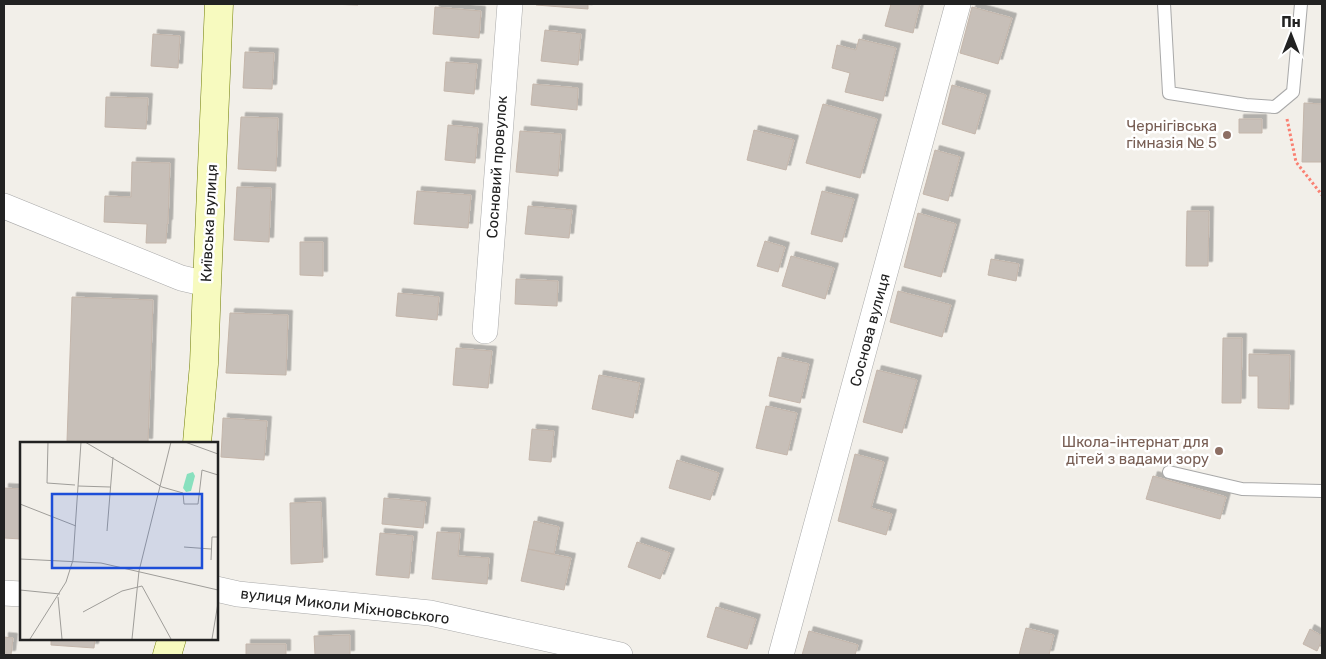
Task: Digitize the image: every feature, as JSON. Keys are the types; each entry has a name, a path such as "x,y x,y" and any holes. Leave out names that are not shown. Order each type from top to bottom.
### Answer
{"main road":[{"name":"Київська вулиця","path":"198,442 204,364 220,4"},
{"path":"167,655 172,639"}],"street":[{"name":"Сосновий провулок","path":"485,330 510,4"},
{"name":"Соснова вулиця","path":"781,655 958,4"},
{"path":"4,206 181,278 207,284"},
{"name":"вулиця Миколи Міхновського","path":"218,589 238,594 430,613 620,655"},
{"path":"4,593 20,594"}],"lane":[{"path":"1164,4 1169,93 1246,105 1275,107 1293,92 1301,4"},
{"path":"1169,472 1242,489 1322,491"}],"path":[{"path":"1283,101 1296,162 1322,195"}],"building":[{"path":"588,4 588,9 536,5"},
{"path":"891,4 920,4 913,33 885,26"},
{"path":"435,7 481,11 479,38 433,34"},
{"path":"972,7 1012,18 998,64 960,53"},
{"path":"545,30 581,34 578,65 541,61"},
{"path":"153,34 180,36 178,68 151,66"},
{"path":"859,39 896,48 883,101 845,92 850,73 832,68 837,45 856,50"},
{"path":"245,52 274,53 272,89 243,88"},
{"path":"446,62 477,64 474,94 444,91"},
{"path":"533,84 578,88 577,110 531,105"},
{"path":"952,85 986,95 975,134 942,124"},
{"path":"106,97 148,98 146,129 105,127"},
{"path":"1304,103 1322,104 1322,162 1302,162"},
{"path":"823,104 877,119 860,178 806,163"},
{"path":"241,117 278,118 276,171 238,169"},
{"path":"1239,119 1262,119 1262,133 1239,133"},
{"path":"448,125 478,128 475,163 445,160"},
{"path":"754,130 794,140 786,170 747,160"},
{"path":"520,131 561,134 558,176 516,172"},
{"path":"935,150 960,157 948,201 923,194"},
{"path":"132,162 170,163 166,243 146,243 147,224 104,222 105,196 131,197"},
{"path":"237,187 271,188 269,242 234,240"},
{"path":"417,191 471,195 468,228 414,224"},
{"path":"822,191 854,199 842,242 811,234"},
{"path":"528,206 572,210 569,238 525,234"},
{"path":"1187,211 1209,211 1208,266 1186,266"},
{"path":"918,213 956,224 941,277 904,267"},
{"path":"765,241 785,247 778,272 757,266"},
{"path":"300,242 323,242 323,276 300,275"},
{"path":"791,256 834,268 825,299 782,286"},
{"path":"991,259 1019,264 1016,281 988,275"},
{"path":"516,279 558,281 557,306 515,304"},
{"path":"898,291 951,305 942,337 890,322"},
{"path":"398,293 439,297 437,320 396,316"},
{"path":"72,297 153,300 148,442 67,441"},
{"path":"230,313 288,315 286,375 226,373"},
{"path":"1223,338 1242,338 1241,403 1222,403"},
{"path":"456,348 492,351 488,388 453,385"},
{"path":"1249,354 1290,355 1289,409 1258,408 1258,376 1249,376"},
{"path":"778,357 809,364 800,403 769,396"},
{"path":"877,370 917,380 902,433 863,422"},
{"path":"599,375 640,383 633,418 592,409"},
{"path":"766,406 797,413 787,455 756,448"},
{"path":"223,418 267,421 264,460 221,457"},
{"path":"532,429 554,431 551,462 529,460"},
{"path":"855,454 884,462 871,508 892,514 886,535 838,521"},
{"path":"677,460 719,473 710,500 669,488"},
{"path":"1153,476 1226,497 1220,519 1146,499"},
{"path":"4,488 20,489 20,539 4,538"},
{"path":"384,498 426,502 423,528 382,524"},
{"path":"321,502 323,562 291,564 290,503"},
{"path":"534,521 559,527 554,554 528,549"},
{"path":"437,532 460,533 458,556 489,558 487,584 432,579"},
{"path":"380,533 413,536 409,578 376,575"},
{"path":"637,542 670,553 660,579 628,567"},
{"path":"528,549 571,558 564,590 521,581"},
{"path":"716,607 756,619 747,649 707,637"},
{"path":"1026,628 1054,635 1049,655 1019,655"},
{"path":"1310,629 1322,636 1317,651 1303,644"},
{"path":"809,631 858,645 855,655 802,655"},
{"path":"350,635 350,655 315,655 314,636"},
{"path":"4,637 13,638 11,655 4,655"},
{"path":"51,639 95,639 94,648 51,645"},
{"path":"246,644 286,644 286,655 246,655"}],"place":[{"name":"Чернігівська гімназія № 5","path":"1227,135"},
{"name":"Школа-інтернат для дітей з вадами зору","path":"1219,451"}]}
